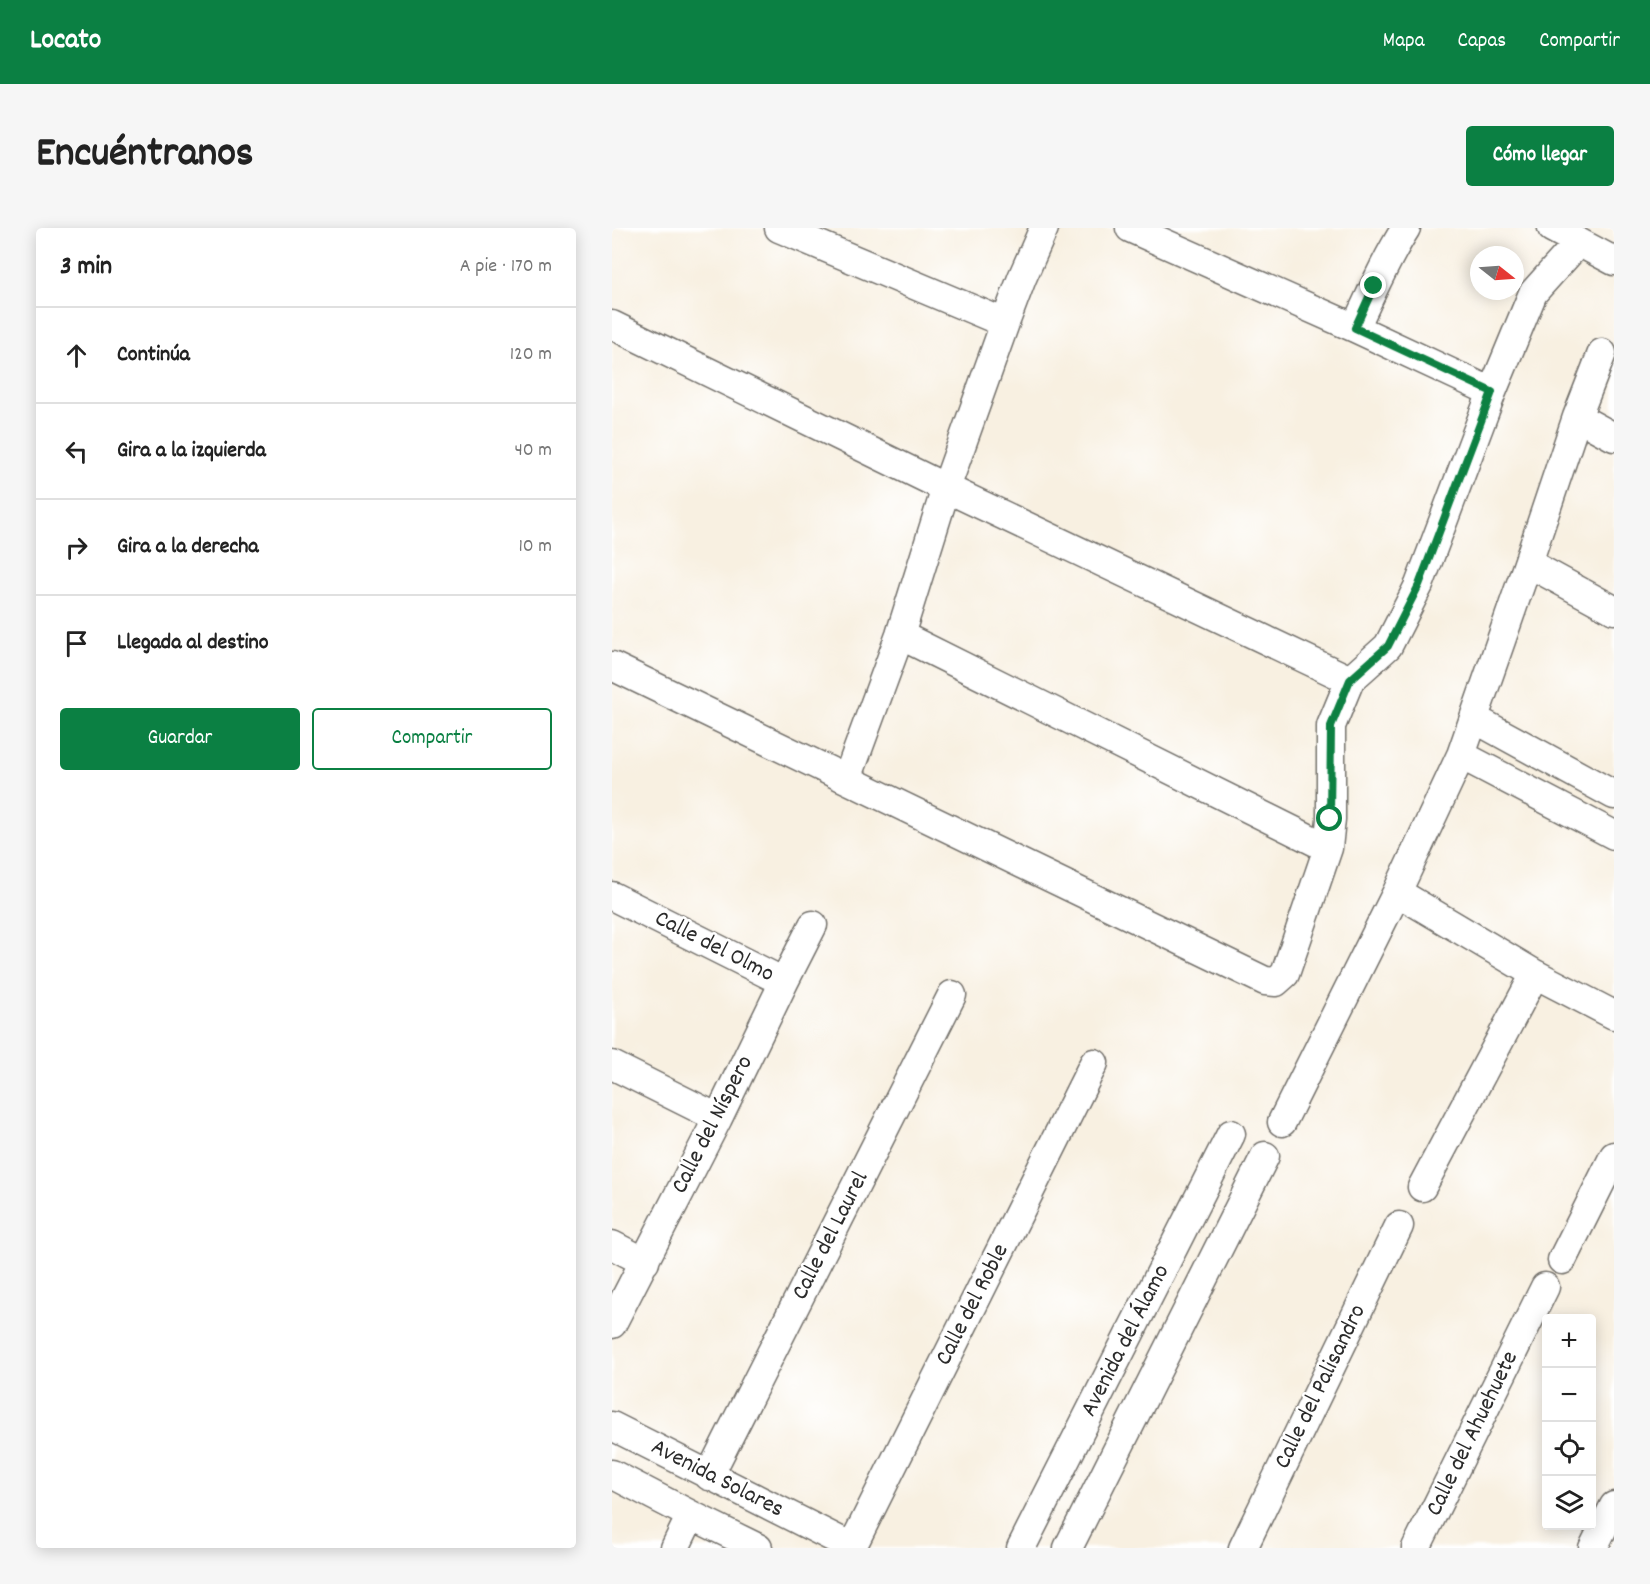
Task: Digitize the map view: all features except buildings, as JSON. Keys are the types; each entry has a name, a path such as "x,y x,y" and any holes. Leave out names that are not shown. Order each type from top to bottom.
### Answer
{"street":[{"path":"779,228 1005,323"},
{"path":"847,778 900,635 946,488 1005,323 1044,228"},
{"path":"1130,228 1492,392"},
{"path":"1355,328 1374,286 1406,228"},
{"path":"1552,228 1614,261"},
{"path":"612,666 1265,981 1276,982 1285,974 1328,848 1331,726 1350,680 1388,646 1419,585 1492,392 1533,293 1578,243"},
{"path":"612,325 946,488 1350,680"},
{"path":"1282,1122 1397,892 1461,755 1577,417 1602,353"},
{"path":"1577,417 1614,437"},
{"path":"1528,563 1614,610"},
{"path":"900,635 1328,848"},
{"path":"1475,718 1614,795"},
{"path":"1461,755 1614,835"},
{"path":"1397,892 1535,974 1614,1015"},
{"name":"Calle del Olmo","path":"612,896 784,982"},
{"name":"Calle del Níspero","path":"612,1324 718,1118 813,925"},
{"path":"1422,1187 1535,974"},
{"name":"Calle del Laurel","path":"709,1476 952,995"},
{"name":"Calle del Roble","path":"853,1548 1094,1063"},
{"path":"612,1065 718,1118"},
{"name":"Avenida del Álamo","path":"1021,1548 1231,1134"},
{"name":"Avenida del Álamo","path":"1068,1548 1265,1156"},
{"path":"1562,1260 1614,1156"},
{"name":"Calle del Palisandro","path":"1243,1548 1399,1226"},
{"path":"612,1245 645,1262"},
{"name":"Calle del Ahuehuete","path":"1416,1548 1545,1287"},
{"name":"Avenida Solares","path":"612,1426 853,1548"},
{"name":"Avenida Solares","path":"612,1474 758,1548"},
{"path":"1593,1548 1614,1506"},
{"path":"675,1548 691,1515"}],"route":[{"path":"1330,819 1331,726 1350,680 1388,646 1419,585 1492,392 1355,328 1374,286"}]}
